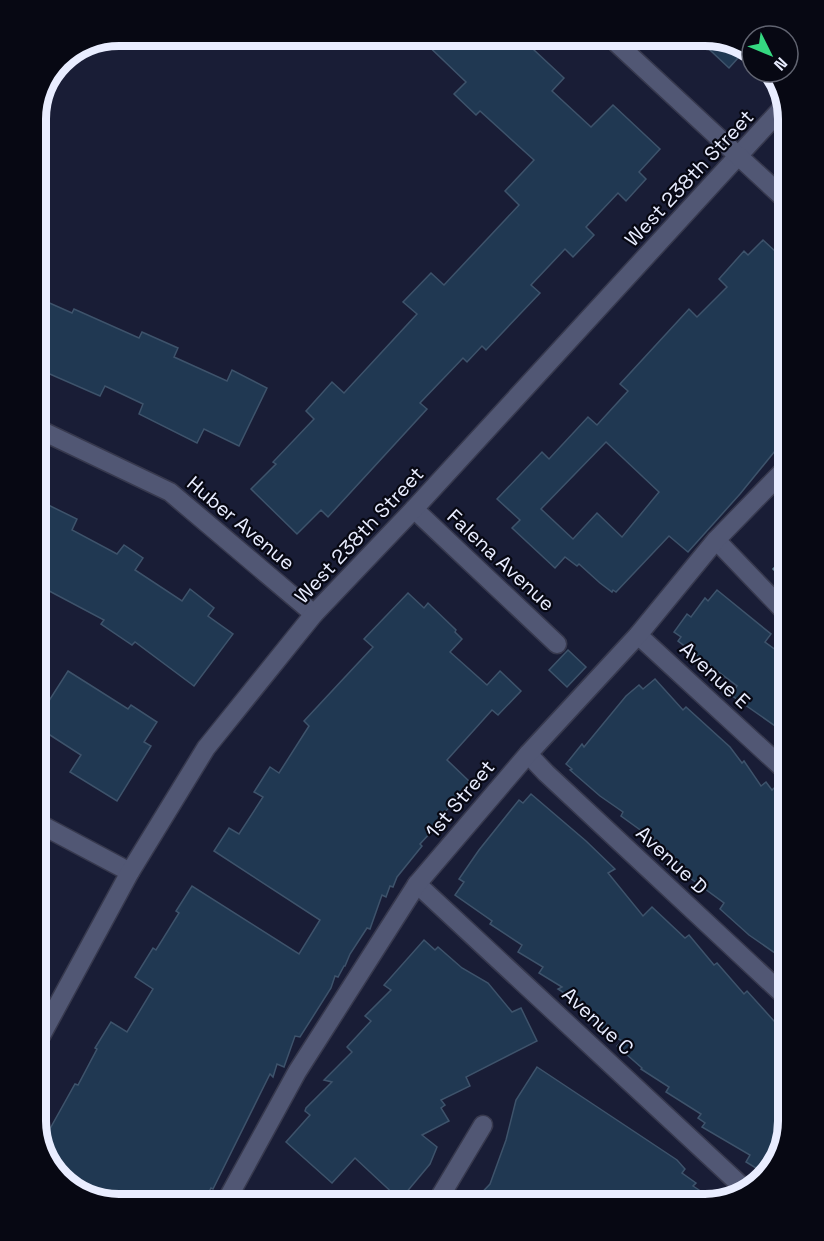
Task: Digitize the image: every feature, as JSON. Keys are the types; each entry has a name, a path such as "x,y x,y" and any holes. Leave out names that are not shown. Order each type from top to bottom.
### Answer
{"street":[{"path":"621,47 778,193"},
{"name":"West 238th Street","path":"47,1025 130,872 207,748 314,614 414,509 777,113"},
{"name":"Huber Avenue","path":"47,433 170,492 314,614"},
{"name":"1st Street","path":"230,1194 297,1072 417,884 528,754 638,635 716,540 778,476"},
{"name":"Falena Avenue","path":"414,509 557,644"},
{"path":"716,540 778,605"},
{"name":"Avenue E","path":"638,635 778,764"},
{"name":"Avenue D","path":"528,754 778,990"},
{"path":"47,828 130,872"},
{"name":"Avenue C","path":"417,884 741,1185"},
{"path":"442,1194 483,1125"}],"water":[{"path":"778,564 778,574 773,569"}],"building":[{"path":"429,47 531,47 564,78 552,91 591,127 613,105 660,149 639,172 646,179 626,201 618,193 586,227 594,235 573,257 565,249 531,285 540,293 486,350 482,346 467,362 463,358 420,403 427,409 328,517 321,510 297,534 251,489 276,464 273,462 314,419 306,411 332,382 344,393 417,314 403,302 431,273 444,285 519,205 505,191 534,160 480,111 476,115 454,94 466,82"},
{"path":"707,47 728,50 740,56 729,68"},
{"path":"763,240 778,254 778,453 775,451 688,552 669,536 616,592 613,590 612,592 579,564 577,566 565,557 555,568 512,528 520,520 497,499 542,452 549,459 588,417 597,425 628,391 620,384 689,309 697,317 727,287 719,279 744,251 748,255","holes":["606,442 659,492 622,537 597,513 573,539 541,509"]},
{"path":"47,302 72,313 74,309 139,338 142,332 178,348 174,357 227,381 232,370 267,388 239,446 204,429 197,443 139,414 143,404 105,386 100,396 47,373"},
{"path":"47,504 77,519 72,530 117,554 124,545 143,558 135,570 182,601 190,589 214,608 208,616 233,634 194,686 135,642 132,645 101,624 104,620 47,590"},
{"path":"717,590 771,634 765,642 778,652 778,728 731,695 737,686 678,641 681,637 674,632 687,614 691,617 705,598 708,601"},
{"path":"408,593 424,608 428,603 456,630 455,632 462,639 450,652 487,685 500,671 521,691 498,715 492,710 447,760 470,782 468,783 470,785 443,814 446,816 420,844 422,846 397,877 393,887 390,886 386,897 382,895 370,929 367,928 338,977 335,976 331,988 300,1037 295,1036 284,1067 277,1064 273,1077 270,1074 213,1189 211,1188 208,1194 115,1194 96,1191 83,1185 68,1173 56,1158 47,1133 75,1084 78,1085 97,1049 95,1048 111,1022 127,1032 153,989 135,977 153,948 156,950 179,913 176,911 192,886 299,954 320,920 214,851 229,828 239,834 263,797 254,792 270,767 279,773 309,726 304,721 373,647 364,639"},
{"path":"568,650 586,667 567,687 549,670"},
{"path":"68,671 128,709 131,705 157,722 144,742 151,746 117,801 70,772 81,755 47,733 47,704"},
{"path":"655,679 683,710 686,707 730,747 742,763 744,761 761,786 766,782 772,790 774,788 778,793 778,955 749,935 720,909 724,903 682,872 685,868 668,855 670,854 661,845 621,816 623,812 600,796 566,764 582,744 584,747 626,696 639,685 643,689"},
{"path":"531,794 586,841 615,869 608,873 643,916 652,907 685,938 689,935 714,965 717,963 744,994 747,991 774,1021 776,1019 778,1022 777,1131 768,1158 759,1170 746,1162 750,1155 702,1127 705,1123 698,1118 701,1114 666,1092 669,1087 641,1069 617,1046 622,1041 580,1012 584,1006 558,989 562,987 539,973 543,967 518,952 522,945 490,924 492,921 455,895 464,882 459,879 479,850 519,800 523,803"},
{"path":"424,940 435,950 438,947 462,968 488,983 512,1012 521,1008 537,1041 466,1077 470,1086 441,1100 445,1105 441,1108 449,1121 422,1135 437,1147 430,1164 405,1194 394,1194 355,1158 332,1183 286,1142 310,1115 305,1111 306,1108 332,1082 324,1080 352,1052 347,1047 371,1021 365,1016 391,990 384,985"},
{"path":"537,1067 677,1160 685,1169 682,1173 696,1183 693,1186 705,1194 480,1194 490,1184 506,1140 516,1100"}]}
